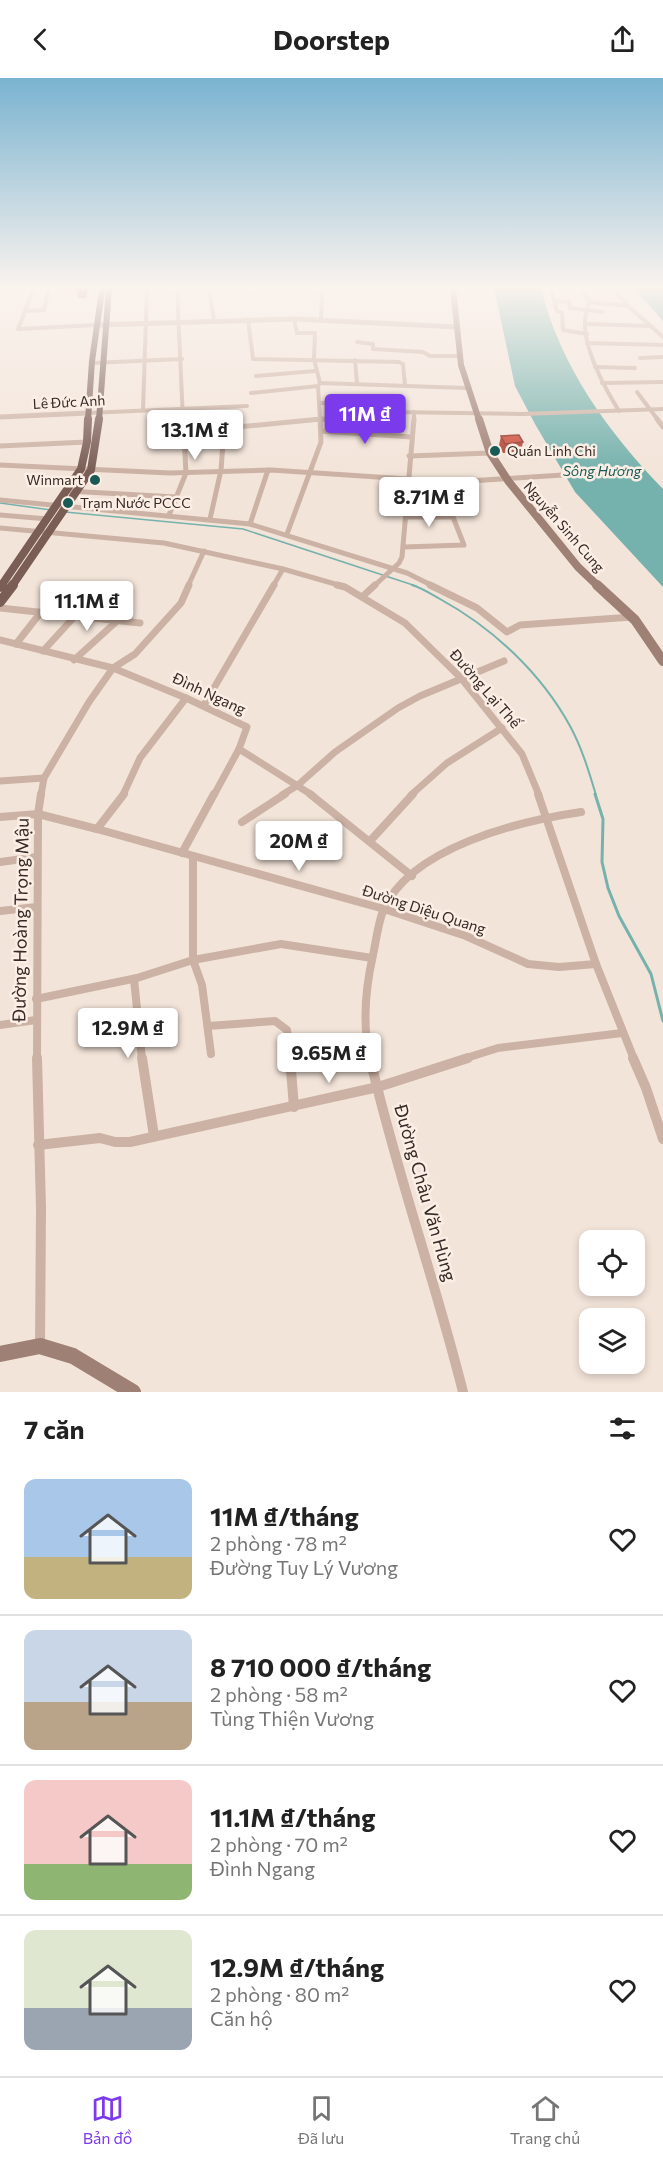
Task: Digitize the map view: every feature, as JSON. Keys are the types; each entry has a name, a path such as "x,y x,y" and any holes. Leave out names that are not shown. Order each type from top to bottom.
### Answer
{"main road":[{"path":"0,603 50,533 58,511 81,469 87,442 94,349"},
{"path":"0,587 39,532 77,491 91,470 99,412 103,349"},
{"name":"Nguyễn Sinh Cung","path":"459,349 466,388 490,453 507,480 578,567 632,617 649,638 663,661"},
{"path":"0,1354 40,1346 74,1356 133,1392"}],"street":[{"path":"143,410 145,349"},
{"path":"169,515 186,473 181,349"},
{"path":"252,349 253,359 402,363 405,386"},
{"path":"286,534 321,442 319,385 315,371 314,349"},
{"path":"378,349 423,352 430,356 459,356"},
{"path":"588,349 602,383 619,411"},
{"path":"640,358 663,357"},
{"path":"92,363 182,359"},
{"path":"355,360 357,383"},
{"path":"595,367 635,368"},
{"path":"256,376 315,371"},
{"path":"602,383 663,382"},
{"path":"251,393 357,383 466,388"},
{"path":"637,393 663,426"},
{"path":"320,403 377,403 380,411 476,414 663,409"},
{"name":"Lê Đức Anh","path":"0,417 246,406"},
{"path":"185,432 321,419 387,422 391,412"},
{"path":"363,596 384,579 402,557 414,412"},
{"path":"210,519 221,470 225,429"},
{"path":"321,431 411,437"},
{"path":"0,446 87,442"},
{"path":"409,456 490,453"},
{"path":"0,465 186,473 268,470 453,482 563,475"},
{"path":"250,524 268,470"},
{"path":"68,491 176,497"},
{"path":"0,500 58,511"},
{"path":"0,515 58,511 169,515 250,524 286,534 445,590 477,608 507,632 520,626 632,617"},
{"path":"404,547 464,545 453,517 406,517"},
{"name":"Đường Lại Thế","path":"0,528 164,543 284,569 345,587 405,623 461,678 522,754 548,816 596,964 646,1088 663,1139"},
{"name":"Đường Hoàng Trọng Mậu","path":"40,1346 36,1020 37,857 38,814 44,778 89,702 113,668 135,654 181,603 204,551"},
{"path":"204,705 284,569"},
{"path":"0,608 140,623"},
{"path":"16,644 41,612"},
{"path":"43,651 75,616"},
{"path":"74,660 117,621"},
{"name":"Đình Ngang","path":"0,640 113,668 204,705 247,727 239,748"},
{"path":"242,822 298,785 335,752 380,720 420,696 504,662"},
{"path":"97,829 123,795 140,758 186,698"},
{"path":"370,840 394,811 440,768 482,738 502,728"},
{"path":"182,853 239,748 270,765 298,785 370,840 412,876"},
{"path":"0,781 44,778"},
{"name":"Đường Châu Văn Hùng","path":"464,1392 388,1130 365,1027 365,1006 372,958 384,909 412,876 437,856 467,842 548,816 581,812"},
{"name":"Đường Diệu Quang","path":"0,817 38,814 97,829 384,909 465,936 528,964 559,967 596,964"},
{"path":"193,856 194,960 202,985 211,1054"},
{"path":"0,862 37,857"},
{"path":"0,911 37,907"},
{"path":"36,999 134,979 194,960 281,944 372,958"},
{"path":"134,979 141,1052 154,1136"},
{"path":"0,1025 36,1020"},
{"path":"208,1026 275,1021 286,1030 294,1107"},
{"path":"38,1145 100,1137 115,1142 130,1142 378,1087 498,1048 622,1033"}],"water":[{"name":"Sông Hương","path":"507,349 563,349 573,371 605,421 623,445 663,489 663,587 575,492 515,386"}],"building":[{"path":"519,435 523,442 505,444 501,436"}],"waterway":[{"path":"0,503 51,510"},
{"path":"65,512 243,529 416,586"},
{"path":"412,585 423,589 479,624 530,670 570,726 582,751 596,795"},
{"path":"595,794 603,819 602,862 608,888 619,916 651,974 663,1021"}],"place":[{"name":"Quán Linh Chi","path":"495,451"},
{"name":"Winmart","path":"95,480"},
{"name":"Trạm Nước PCCC","path":"68,503"}]}
